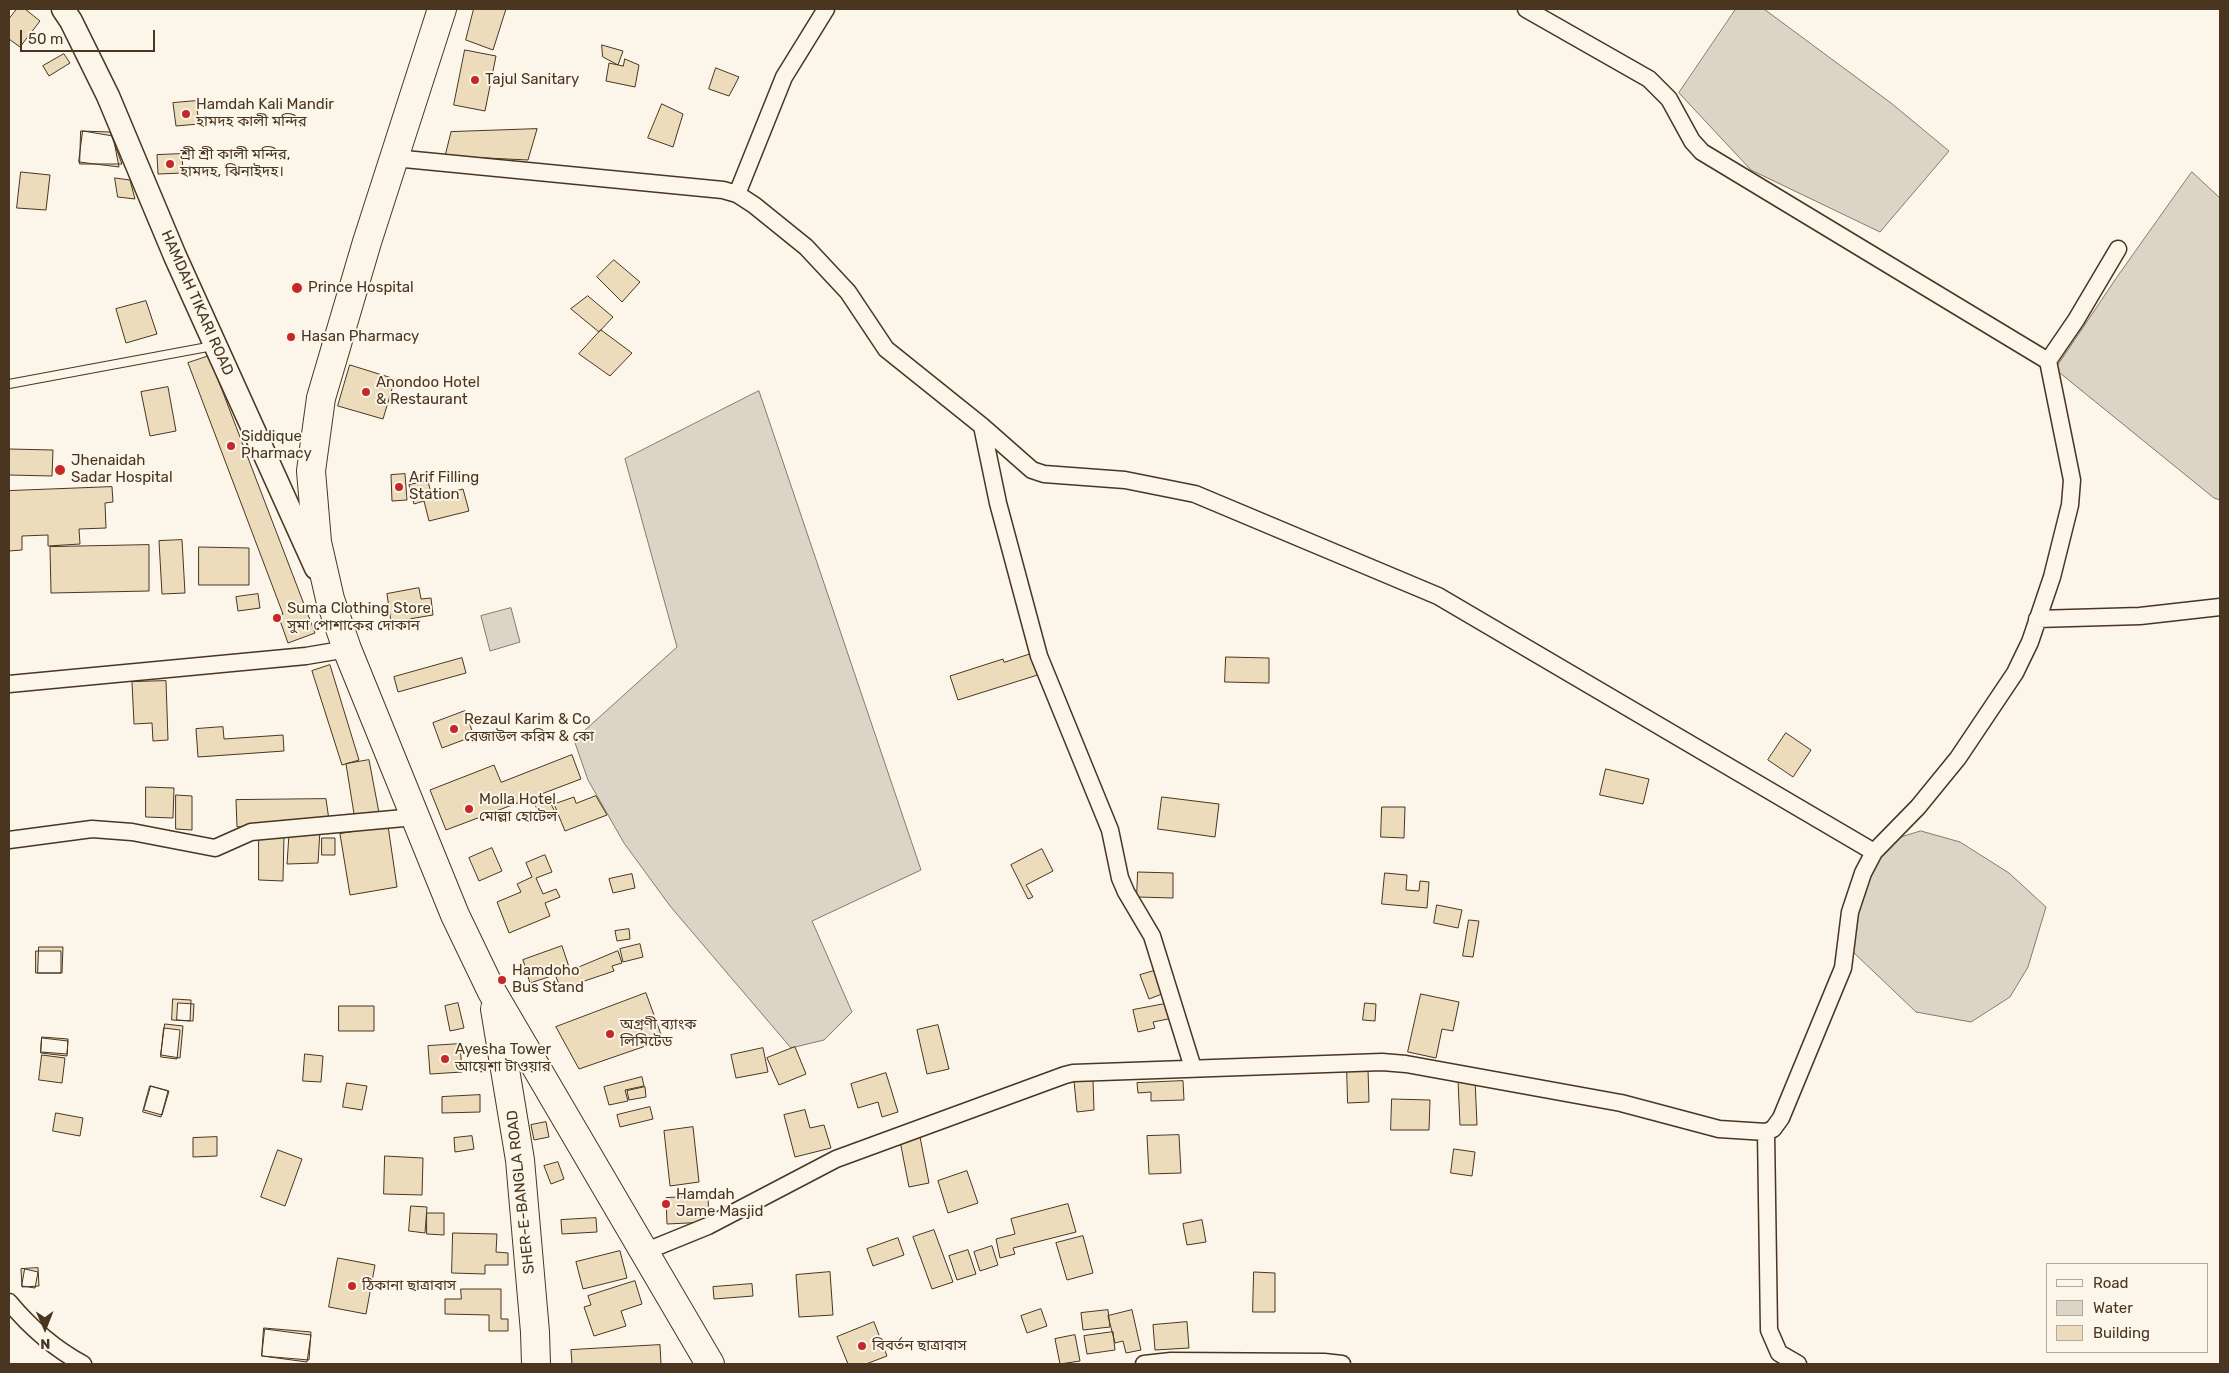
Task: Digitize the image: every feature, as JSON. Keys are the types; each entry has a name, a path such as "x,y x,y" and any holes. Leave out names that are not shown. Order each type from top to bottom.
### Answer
{"highway":[{"path":"442,9 394,158 321,398 311,471 316,542 330,599 347,650 455,914 492,992 710,1364"},
{"name":"SHER-E-BANGLA ROAD","path":"492,992 520,1160 536,1364"}],"street":[{"name":"HAMDAH TIKARI ROAD","path":"63,9 72,21 108,96 175,256 330,599"},
{"path":"737,194 784,76 826,9"},
{"path":"1526,9 1649,79 1669,99 1692,141 1702,152 2048,361"},
{"path":"394,158 714,189 737,194 754,204 806,247 848,292 886,349 982,426 1032,470 1044,474 1125,480 1195,494 1438,596 1874,852"},
{"path":"644,1252 708,1226 836,1159 1072,1073 1382,1062 1406,1064 1621,1103 1719,1129 1766,1132 1774,1129 1781,1118 1842,968 1848,938 1850,912 1863,873 1874,852 1918,807 1958,758 2015,673 2030,642 2054,568 2070,505 2072,480 2048,361 2076,320 2118,248"},
{"path":"982,426 998,503 1039,656 1110,830 1120,878 1126,892 1152,936 1192,1068"},
{"path":"2037,619 2140,616 2220,607"},
{"path":"9,684 306,656 347,650"},
{"path":"9,840 92,830 132,832 215,848 250,832 415,817"},
{"path":"1766,1132 1769,1330 1779,1353 1798,1364"},
{"path":"9,1302 45,1338 68,1356 82,1364"},
{"path":"1144,1364 1171,1361 1324,1362 1342,1364"}],"lane":[{"path":"9,384 215,346"}],"water":[{"path":"1736,9 1764,9 1891,103 1949,151 1880,232 1751,170 1679,93"},
{"path":"2192,172 2220,198 2220,500 2214,498 2055,369 2117,277"},
{"path":"759,391 921,870 812,921 852,1012 824,1040 791,1048 670,906 624,843 588,780 574,740 677,647 625,459"},
{"path":"511,608 520,642 490,651 481,616"},
{"path":"1921,831 1960,842 2009,873 2046,907 2028,967 2010,997 1971,1022 1916,1012 1852,951 1852,916 1874,862 1895,839"}],"building":[{"path":"17,9 25,9 40,21 20,47 9,39 9,19"},
{"path":"474,9 506,9 493,50 466,40"},
{"path":"602,45 623,51 618,65 603,57"},
{"name":"Tajul Sanitary","path":"465,50 496,56 485,111 454,105"},
{"path":"64,54 70,63 49,76 43,66"},
{"path":"625,59 639,65 635,87 606,81 609,63 623,66"},
{"path":"716,68 739,77 729,96 709,89"},
{"name":"Hamdah Kali Mandir হামদহ কালী মন্দির","path":"196,101 199,124 176,126 173,103"},
{"path":"662,104 683,114 673,147 648,138"},
{"path":"537,129 528,160 445,156 451,132"},
{"path":"81,131 110,132 122,164 80,164"},
{"path":"83,131 113,136 119,167 79,162"},
{"name":"শ্রী শ্রী কালী মন্দির, হামদহ, ঝিনাইদহ।","path":"182,154 183,173 158,174 157,155"},
{"path":"21,172 50,175 46,210 17,208"},
{"path":"115,178 130,180 135,199 118,197"},
{"path":"614,260 640,282 622,302 597,277"},
{"path":"588,296 613,317 599,332 571,309"},
{"path":"146,301 157,334 126,343 116,309"},
{"path":"601,330 632,353 610,376 579,354"},
{"name":"Siddique Pharmacy","path":"209,356 315,633 288,643 278,615 283,614 188,363"},
{"name":"Anondoo Hotel & Restaurant","path":"350,365 395,379 383,419 338,406"},
{"path":"168,387 176,431 150,436 141,392"},
{"path":"9,449 53,450 52,476 9,475"},
{"name":"Arif Filling Station","path":"405,474 407,500 392,501 391,475"},
{"path":"428,481 432,497 463,489 469,511 429,521 424,501 414,504 409,485"},
{"path":"112,487 113,502 105,503 106,528 79,529 80,544 48,546 48,535 22,536 22,550 9,551 9,491"},
{"path":"182,540 185,593 162,594 159,541"},
{"path":"149,545 149,591 51,593 50,547"},
{"path":"199,547 249,548 249,585 199,585"},
{"path":"419,588 421,599 431,598 433,615 391,622 387,594"},
{"path":"258,594 260,608 238,611 236,597"},
{"path":"1037,652 1044,673 958,700 950,676 1003,659 1004,662"},
{"path":"1226,657 1269,658 1269,683 1225,682"},
{"path":"462,658 466,673 398,692 394,677"},
{"path":"330,665 359,760 342,765 312,671"},
{"path":"166,681 168,740 153,741 152,723 134,724 132,682"},
{"name":"Rezaul Karim & Co রেজাউল করিম & কো","path":"465,711 474,736 442,748 433,723"},
{"path":"223,727 224,739 283,735 284,751 198,757 196,729"},
{"path":"1786,733 1811,750 1793,777 1768,760"},
{"path":"572,755 581,779 446,830 430,790 494,765 501,782"},
{"path":"369,760 380,818 355,820 346,764"},
{"path":"1606,769 1649,779 1643,804 1600,795"},
{"path":"146,787 174,788 173,818 146,817"},
{"path":"176,795 192,796 192,830 176,829"},
{"path":"596,796 607,815 565,831 554,804 574,797 576,803"},
{"path":"1162,797 1219,804 1215,837 1158,829"},
{"path":"548,798 555,812 542,818 535,805"},
{"path":"326,799 329,820 237,827 236,800"},
{"path":"1382,807 1405,807 1404,838 1381,837"},
{"path":"388,826 397,887 350,895 340,834"},
{"path":"320,830 318,863 287,864 289,834"},
{"path":"259,833 284,834 283,881 259,880"},
{"path":"322,838 335,838 335,855 322,855"},
{"path":"492,848 502,871 479,881 469,858"},
{"path":"1042,849 1053,871 1026,885 1033,897 1028,899 1011,865"},
{"path":"545,855 552,872 536,878 543,894 556,889 560,897 545,903 550,916 509,933 497,902 521,892 517,884 532,877 526,863"},
{"path":"1138,872 1173,873 1173,898 1137,897"},
{"path":"1385,873 1407,875 1406,890 1419,891 1420,881 1429,882 1427,908 1382,904"},
{"path":"632,874 635,888 613,893 609,879"},
{"path":"1437,905 1462,910 1458,928 1434,923"},
{"path":"1469,920 1479,921 1473,957 1463,956"},
{"path":"629,929 630,939 617,941 615,931"},
{"path":"640,944 643,957 623,962 620,949"},
{"path":"562,946 570,970 530,983 523,960"},
{"path":"39,947 63,947 62,973 38,973"},
{"path":"36,951 61,951 61,973 36,973"},
{"path":"618,951 622,963 612,966 614,971 561,989 556,977"},
{"path":"1154,971 1162,994 1149,999 1140,975"},
{"name":"অগ্রণী ব্যাংক লিমিটেড","path":"646,993 663,1040 579,1069 556,1027"},
{"path":"1421,994 1459,1002 1453,1031 1442,1029 1436,1058 1408,1052"},
{"path":"173,999 191,1000 190,1021 172,1020"},
{"path":"178,1003 194,1004 193,1021 177,1020"},
{"path":"458,1003 464,1028 450,1031 445,1006"},
{"path":"1170,1003 1173,1018 1153,1022 1155,1028 1138,1032 1133,1010"},
{"path":"1365,1003 1376,1004 1375,1021 1363,1020"},
{"path":"339,1006 374,1006 374,1031 339,1031"},
{"path":"165,1024 183,1026 180,1058 161,1055"},
{"path":"938,1025 949,1069 927,1074 917,1030"},
{"path":"164,1028 180,1030 177,1059 161,1057"},
{"path":"42,1037 68,1039 67,1054 41,1052"},
{"path":"42,1038 68,1041 67,1056 41,1053"},
{"name":"Ayesha Tower আয়েশা টাওয়ার","path":"460,1044 462,1072 430,1074 428,1046"},
{"path":"795,1047 806,1074 779,1085 767,1058"},
{"path":"763,1048 768,1072 736,1078 731,1055"},
{"path":"305,1054 323,1056 321,1082 303,1081"},
{"path":"42,1055 65,1058 62,1083 39,1080"},
{"path":"1347,1069 1368,1069 1369,1102 1348,1103"},
{"path":"886,1073 898,1112 882,1117 878,1102 858,1108 851,1084"},
{"path":"642,1077 644,1086 625,1090 628,1101 609,1105 604,1087"},
{"path":"1475,1079 1477,1125 1460,1125 1458,1080"},
{"path":"1093,1080 1094,1110 1077,1112 1074,1081"},
{"path":"1183,1081 1184,1100 1151,1101 1151,1092 1138,1093 1137,1083"},
{"path":"347,1083 367,1086 362,1110 343,1107"},
{"path":"150,1086 168,1091 161,1117 143,1112"},
{"path":"151,1086 169,1091 162,1115 144,1110"},
{"path":"645,1087 646,1097 629,1100 627,1091"},
{"path":"480,1095 480,1112 442,1113 442,1097"},
{"path":"1392,1099 1430,1100 1429,1130 1391,1130"},
{"path":"650,1107 653,1119 620,1127 617,1115"},
{"path":"805,1110 810,1128 824,1125 831,1148 795,1157 784,1115"},
{"path":"56,1113 83,1118 80,1136 53,1131"},
{"path":"546,1122 549,1137 534,1140 531,1125"},
{"path":"693,1127 699,1182 670,1186 664,1131"},
{"path":"1179,1135 1181,1173 1149,1174 1147,1136"},
{"path":"472,1136 474,1149 455,1152 454,1138"},
{"path":"217,1137 217,1156 193,1157 193,1138"},
{"path":"920,1137 929,1183 909,1187 900,1141"},
{"path":"1454,1149 1475,1152 1472,1176 1451,1173"},
{"path":"278,1150 302,1159 285,1206 261,1197"},
{"path":"385,1156 423,1158 422,1195 384,1194"},
{"path":"558,1162 564,1179 551,1184 544,1166"},
{"path":"967,1171 978,1203 948,1213 938,1181"},
{"name":"Hamdah Jame Masjid","path":"708,1196 709,1222 667,1224 666,1198"},
{"path":"1068,1204 1076,1232 1013,1248 1015,1254 1000,1258 996,1239 1015,1234 1011,1219"},
{"path":"411,1206 427,1207 425,1233 409,1231"},
{"path":"427,1213 444,1213 444,1235 427,1234"},
{"path":"596,1218 597,1232 562,1234 561,1220"},
{"path":"1202,1220 1206,1242 1187,1245 1183,1224"},
{"path":"934,1230 953,1282 932,1289 913,1237"},
{"path":"453,1233 497,1234 496,1252 508,1253 508,1265 485,1265 485,1274 452,1273"},
{"path":"1083,1236 1093,1273 1067,1280 1056,1243"},
{"path":"898,1238 904,1255 873,1266 867,1249"},
{"path":"992,1246 998,1265 980,1271 974,1252"},
{"path":"968,1250 976,1274 957,1280 949,1256"},
{"path":"620,1251 627,1278 583,1289 576,1262"},
{"name":"ঠিকানা ছাত্রাবাস","path":"338,1258 375,1265 366,1314 329,1307"},
{"path":"38,1268 39,1286 22,1287 21,1269"},
{"path":"25,1269 38,1272 35,1288 22,1286"},
{"path":"830,1272 833,1315 799,1317 796,1275"},
{"path":"1254,1272 1275,1273 1275,1312 1253,1312"},
{"path":"635,1281 642,1304 621,1311 626,1326 594,1336 584,1307 591,1305 588,1296"},
{"path":"752,1284 753,1296 714,1299 713,1287"},
{"path":"461,1289 501,1289 501,1319 508,1319 508,1331 489,1331 489,1315 445,1314 445,1299 461,1299"},
{"path":"1041,1309 1047,1326 1027,1333 1021,1316"},
{"path":"1108,1310 1110,1327 1083,1330 1081,1313"},
{"path":"1132,1310 1141,1350 1126,1353 1123,1341 1115,1343 1108,1316"},
{"name":"বিবর্তন ছাত্রাবাস","path":"874,1322 887,1356 866,1364 848,1364 837,1337"},
{"path":"1187,1322 1189,1348 1155,1350 1153,1325"},
{"path":"264,1328 311,1332 309,1360 262,1356"},
{"path":"265,1329 311,1335 307,1362 262,1356"},
{"path":"1113,1332 1115,1350 1087,1354 1084,1336"},
{"path":"1075,1335 1080,1361 1060,1364 1055,1339"},
{"path":"660,1345 661,1364 572,1364 571,1350"}],"place":[{"name":"Tajul Sanitary","path":"475,80"},
{"name":"Hamdah Kali Mandir হামদহ কালী মন্দির","path":"186,114"},
{"name":"শ্রী শ্রী কালী মন্দির, হামদহ, ঝিনাইদহ।","path":"170,164"},
{"name":"Prince Hospital","path":"297,288"},
{"name":"Hasan Pharmacy","path":"291,337"},
{"name":"Anondoo Hotel & Restaurant","path":"366,392"},
{"name":"Siddique Pharmacy","path":"231,446"},
{"name":"Jhenaidah Sadar Hospital","path":"60,470"},
{"name":"Arif Filling Station","path":"399,487"},
{"name":"Suma Clothing Store সুমা পোশাকের দোকান","path":"277,618"},
{"name":"Rezaul Karim & Co রেজাউল করিম & কো","path":"454,729"},
{"name":"Molla Hotel মোল্লা হোটেল","path":"469,809"},
{"name":"Hamdoho Bus Stand","path":"502,980"},
{"name":"অগ্রণী ব্যাংক লিমিটেড","path":"610,1034"},
{"name":"Ayesha Tower আয়েশা টাওয়ার","path":"445,1059"},
{"name":"Hamdah Jame Masjid","path":"666,1204"},
{"name":"ঠিকানা ছাত্রাবাস","path":"352,1286"},
{"name":"বিবর্তন ছাত্রাবাস","path":"862,1346"}]}
